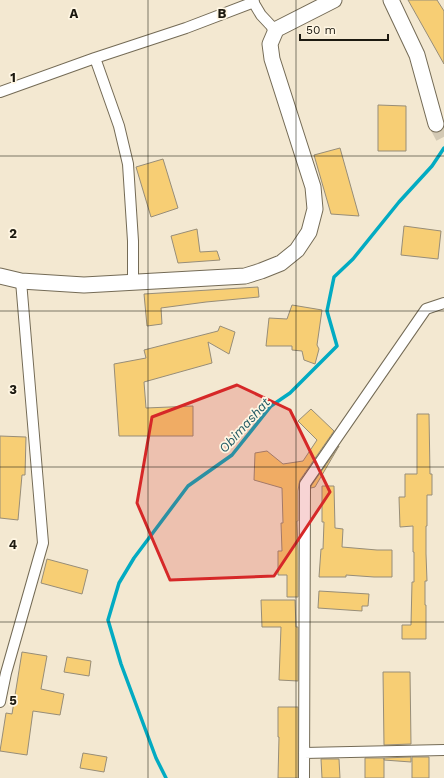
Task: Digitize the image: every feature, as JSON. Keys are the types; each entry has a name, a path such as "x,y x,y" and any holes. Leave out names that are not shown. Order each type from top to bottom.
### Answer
{"street":[{"path":"275,30 334,0"},
{"path":"391,0 417,55 436,124"},
{"path":"0,92 95,58 186,28 253,1 261,15 275,30"},
{"path":"0,276 20,281 84,286 245,276 281,263 297,250 310,232 315,209 314,187 272,59 270,44 275,30"},
{"path":"95,58 119,126 128,164 133,241 133,282"},
{"path":"0,702 6,673 43,543 20,281"},
{"path":"304,778 305,484 426,309 444,303"},
{"path":"304,753 444,750"}],"highlighted area":[{"path":"237,385 290,410 330,492 274,576 170,580 137,503 152,417"}],"building":[{"path":"408,0 437,0 444,11 444,64"},
{"path":"378,105 406,106 406,151 378,151"},
{"path":"340,148 359,216 331,214 314,155"},
{"path":"163,159 178,208 151,217 136,167"},
{"path":"404,226 441,231 438,259 401,255"},
{"path":"197,229 200,252 217,251 220,260 178,263 171,236"},
{"path":"258,287 259,297 161,308 162,324 147,326 144,294"},
{"path":"292,305 322,310 317,345 319,349 315,364 304,360 302,351 292,350 292,346 266,346 269,318 287,319"},
{"path":"220,326 235,332 229,354 208,342 212,363 144,382 146,408 193,406 193,436 119,436 114,364 146,358 144,350 218,331"},
{"path":"311,409 334,431 300,480 297,521 298,597 287,597 287,575 278,575 278,551 282,551 282,488 254,480 255,453 267,451 283,464 303,461 317,440 298,421"},
{"path":"417,414 429,414 430,474 432,474 432,495 427,495 427,581 425,581 426,639 402,639 402,625 411,625 412,582 414,582 414,552 413,526 400,527 399,497 405,497 405,474 417,474"},
{"path":"0,436 26,437 25,475 22,475 18,520 0,518"},
{"path":"339,446 315,487 311,488 311,486"},
{"path":"322,486 334,486 335,528 343,529 342,547 392,550 392,577 346,575 346,577 319,577 321,549 323,549 324,522 322,522"},
{"path":"47,559 88,570 82,594 41,583"},
{"path":"319,591 369,594 368,606 362,606 362,611 318,608"},
{"path":"261,600 295,600 296,627 298,627 298,681 279,680 281,627 262,627"},
{"path":"22,652 47,656 41,689 64,694 60,715 33,711 27,755 0,751 6,713 12,714"},
{"path":"67,657 91,661 89,676 64,672"},
{"path":"383,672 410,672 411,744 384,745"},
{"path":"278,707 298,707 298,778 278,778"},
{"path":"83,753 107,757 104,772 80,768"},
{"path":"411,757 411,762 384,760 384,758"},
{"path":"412,757 429,757 429,778 412,778"},
{"path":"365,758 384,758 384,778 365,778"},
{"path":"321,759 339,759 340,778 322,778"}],"waterway":[{"name":"Obimashat","path":"166,778 156,758 121,664 108,620 119,583 134,558 188,486 232,455 271,406 290,393 337,346 327,311 334,277 353,259 399,202 432,166 444,148"}],"tunnel":[{"path":"436,124 444,139"}]}
